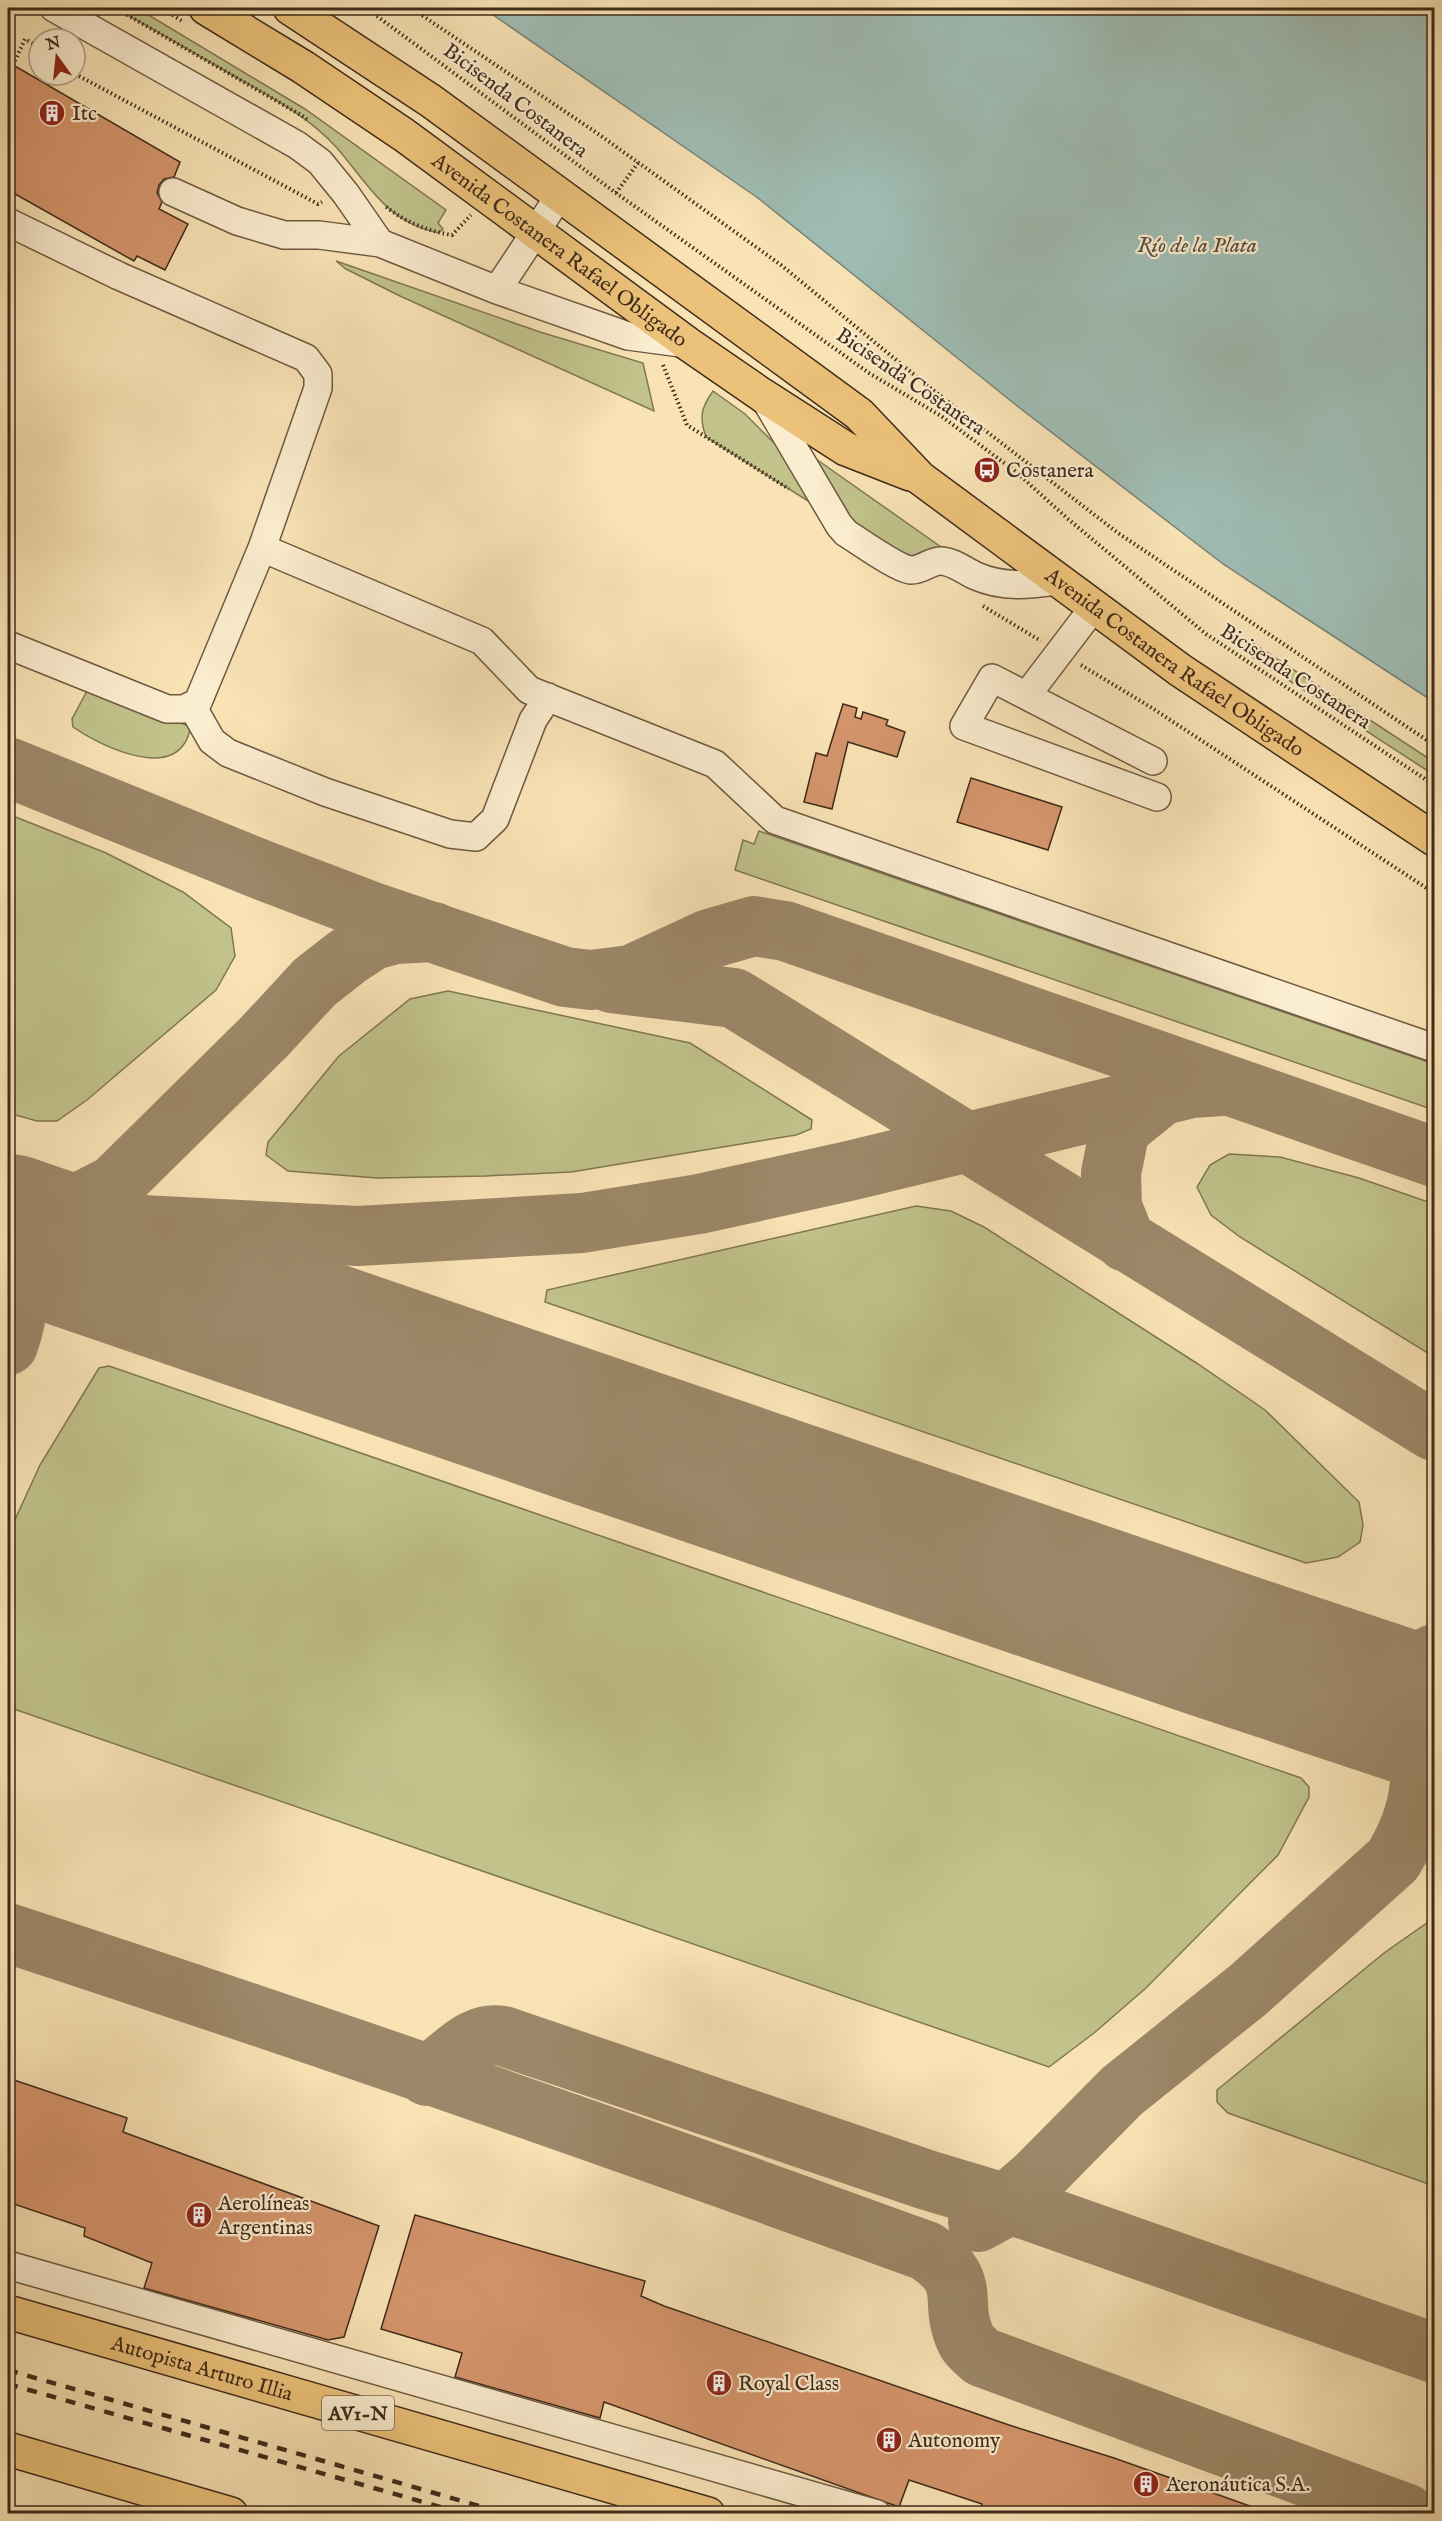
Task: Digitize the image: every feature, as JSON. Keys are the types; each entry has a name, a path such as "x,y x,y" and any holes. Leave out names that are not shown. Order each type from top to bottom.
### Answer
{"main road":[{"name":"Avenida Costanera Rafael Obligado","path":"206,8 303,67 404,135 688,344 762,395 846,449 920,478"},
{"name":"Avenida Costanera Rafael Obligado","path":"290,8 431,101 859,414 920,478 1180,670 1434,839"},
{"name":"Autopista Arturo Illia","path":"8,2312 708,2514"},
{"path":"8,2449 231,2514"},
{"path":"42,2459 174,2514"}],"lane":[{"path":"54,8 297,146 320,162 346,194 380,243"},
{"path":"173,192 237,221 284,235 319,235 380,243 497,290 628,336 688,344"},
{"path":"497,290 560,195"},
{"path":"8,222 118,276 306,358 318,374 318,388 262,548 198,702 192,706 167,709 8,645"},
{"path":"762,395 839,525 846,533 908,570 921,569 931,563 942,561 977,577 1009,585 1028,586 1058,581"},
{"path":"262,548 482,641 530,690 715,764 775,820 1434,1048"},
{"path":"1027,695 1094,607"},
{"path":"1153,761 992,678 964,726 1157,797"},
{"path":"192,706 212,741 228,753 326,792 416,823 450,834 476,837 495,819 533,720 548,697"},
{"path":"8,2265 877,2514"}],"path":[{"name":"Bicisenda Costanera","path":"366,8 616,193 869,373 941,416 1006,464 1206,634 1434,785"},
{"path":"411,8 638,163 781,265 929,387 1118,533 1434,745"},
{"path":"13,65 25,39 27,40"},
{"path":"87,81 318,204 346,194"},
{"path":"616,193 638,163"},
{"path":"980,605 1152,708 1434,893"}],"green space":[{"path":"115,8 137,8 305,109 446,210 438,223 443,229 439,233 406,221 380,201 337,148 314,126 262,92"},
{"path":"336,261 540,332 643,363 654,411 400,296 346,269"},
{"path":"713,391 745,414 779,448 813,504 706,437 702,424 702,413"},
{"path":"816,459 951,554 928,552 909,562 848,526"},
{"path":"1248,640 1434,762 1434,775 1242,650"},
{"path":"87,691 115,697 191,727 184,744 174,753 161,758 145,757 112,748 83,734 73,727 72,719"},
{"path":"8,814 106,853 183,892 231,928 235,956 216,990 87,1100 57,1121 37,1121 8,1113"},
{"path":"759,831 1434,1064 1434,1110 735,870 743,840 754,844"},
{"path":"448,991 690,1043 812,1120 811,1129 796,1135 571,1172 377,1178 288,1171 266,1155 268,1142 339,1056 410,999"},
{"path":"1229,1154 1280,1157 1359,1178 1434,1204 1434,1357 1240,1237 1211,1215 1197,1187 1210,1165"},
{"path":"916,1206 951,1211 984,1227 1198,1364 1265,1410 1359,1502 1363,1525 1360,1542 1338,1557 1306,1563 545,1302 547,1290"},
{"path":"109,1366 1301,1778 1309,1787 1309,1797 1278,1855 1146,1988 1094,2033 1049,2067 8,1707 8,1535 40,1465 99,1368"},
{"path":"1434,1918 1434,2186 1228,2113 1217,2102 1217,2090 1384,1953"}],"water":[{"name":"Río de la Plata","path":"483,8 1434,8 1434,702 1223,564 1016,405 758,198"}],"building":[{"name":"Itc","path":"8,62 27,73 27,87 51,87 180,162 174,177 164,179 159,185 157,193 162,202 159,209 188,224 165,270 137,256 134,261 8,190"},
{"path":"843,704 857,708 855,717 861,719 863,712 888,720 886,725 905,732 897,757 848,742 832,809 804,802 816,753 827,756"},
{"path":"971,778 1062,807 1048,850 957,822"},
{"name":"Aerolíneas Argentinas","path":"8,2078 127,2118 123,2132 379,2226 344,2337 328,2340 144,2288 152,2263 84,2236 85,2228 8,2202"},
{"path":"415,2215 645,2281 641,2296 664,2306 1009,2425 1114,2458 1264,2511 1263,2514 980,2514 982,2504 909,2480 899,2507 604,2402 600,2418 455,2377 462,2353 381,2329"}],"taxiway":[{"path":"8,767 262,870 375,913 565,977 591,980 631,975 709,939 754,926 785,931 1434,1157"},
{"path":"43,1216 73,1206 114,1185 264,1037 315,982 347,957 373,940 395,934 434,932"},
{"path":"611,983 734,998 1434,1431"},
{"path":"23,1219 358,1236 582,1223 699,1204 849,1171 1191,1088 1222,1086"},
{"path":"1126,1242 1112,1207 1111,1173 1120,1129 1162,1095"},
{"path":"8,1255 17,1289 17,1311 8,1345"},
{"path":"1299,1670 1368,1676 1399,1670 1434,1654"},
{"path":"978,2222 998,2211 1036,2178 1122,2091 1248,1990 1393,1860 1416,1808 1420,1771 1417,1753 1410,1735 1399,1719 1371,1694"},
{"path":"8,1933 468,2088 926,2251 950,2273 955,2283 961,2326 966,2340 982,2357 1407,2514"},
{"path":"427,2076 471,2042 481,2037 503,2036 927,2180 1027,2210 1434,2353"}],"runway":[{"path":"8,1230 1434,1716"}],"railway":[{"path":"8,2370 507,2514"},
{"path":"8,2384 465,2514"}],"place":[{"name":"Itc","path":"52,113"},
{"name":"Costanera","path":"987,470"},
{"name":"Aerolíneas Argentinas","path":"199,2215"},
{"name":"Royal Class","path":"719,2383"},
{"name":"Autonomy","path":"889,2440"},
{"name":"Aeronáutica S.A.","path":"1146,2484"}]}
